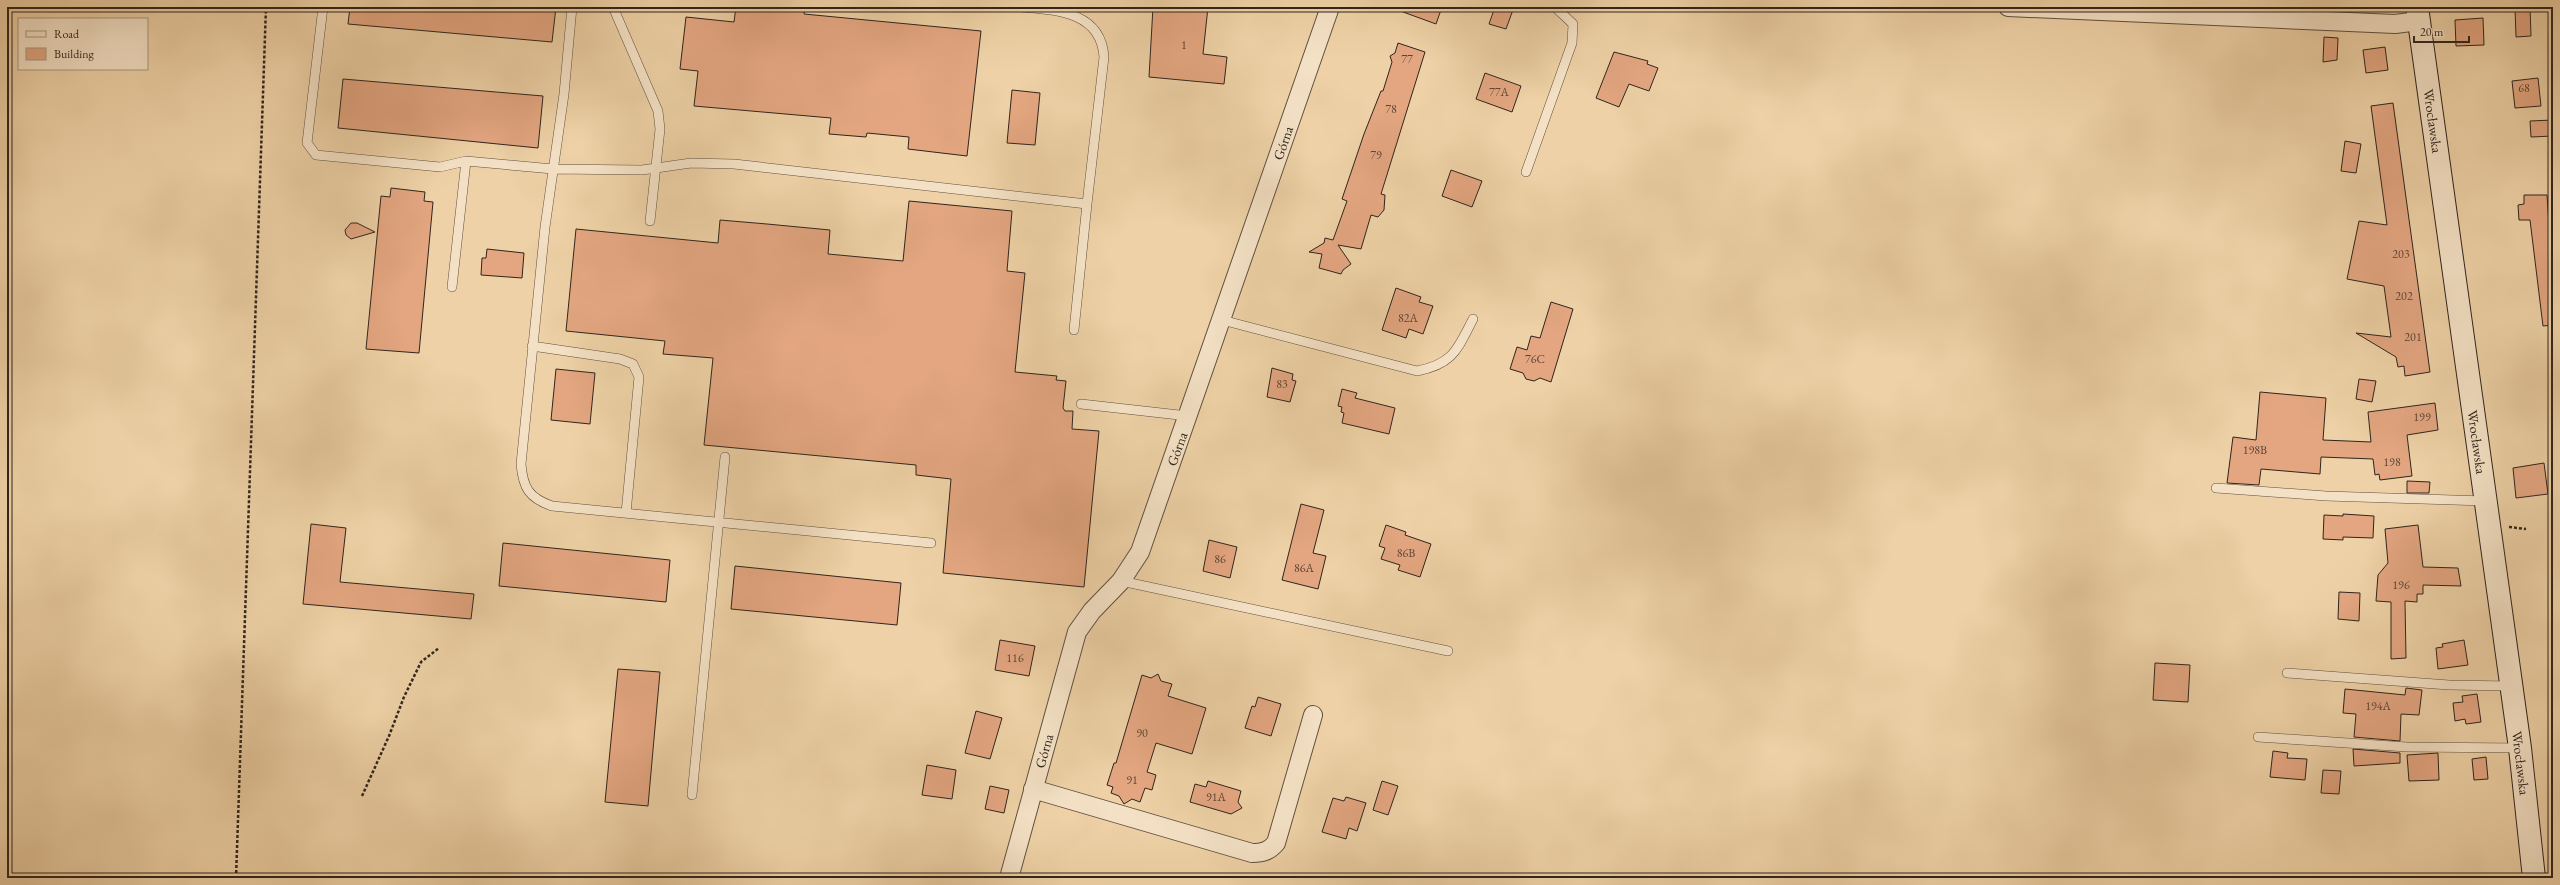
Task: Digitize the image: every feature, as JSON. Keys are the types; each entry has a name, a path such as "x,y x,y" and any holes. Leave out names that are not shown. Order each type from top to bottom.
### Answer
{"street":[{"name":"Górna","path":"1009,878 1077,632 1092,611 1121,581 1140,552 1330,7"},
{"path":"2008,7 2110,13 2166,10 2395,24 2418,14"},
{"name":"Wrocławska","path":"2418,14 2520,748 2534,878"},
{"path":"1033,789 1252,853 1262,853 1270,850 1276,843 1313,715"}],"lane":[{"path":"323,7 307,143 316,155 440,167 466,161 553,169 642,170 691,163 734,164 1087,204"},
{"path":"572,7 564,94 553,169 532,346 521,464 522,482 528,494 538,501 552,506 931,543"},
{"path":"613,7 658,111 660,129 650,221"},
{"path":"1021,7 1056,10 1075,16 1090,25 1098,35 1103,46 1104,57 1074,330"},
{"path":"1526,172 1572,43 1573,24 1555,7"},
{"path":"452,287 466,161"},
{"path":"1222,320 1417,371 1436,367 1449,359 1473,319"},
{"path":"532,346 620,359 633,364 639,377 626,513"},
{"path":"1081,404 1188,416"},
{"path":"692,794 725,458"},
{"path":"2216,488 2366,498 2485,501"},
{"path":"1121,581 1448,651"},
{"path":"2287,673 2449,685 2511,686"},
{"path":"2258,737 2407,747 2520,748"}],"path":[{"path":"236,878 266,7"},
{"path":"362,796 389,736 404,697 421,662 439,648"}],"building":[{"path":"350,7 556,7 552,42 348,24"},
{"path":"736,7 805,7 804,14 981,31 967,156 908,149 909,137 867,133 866,137 829,134 831,118 694,106 698,71 680,69 686,17 734,22"},
{"path":"1153,7 1208,7 1203,54 1227,57 1224,84 1149,77"},
{"path":"1395,7 1442,7 1436,24 1395,9"},
{"path":"1495,7 1514,7 1506,29 1489,24"},
{"path":"2515,7 2530,7 2531,36 2516,37"},
{"path":"2483,18 2484,45 2456,46 2455,20"},
{"path":"2324,37 2338,38 2337,60 2323,62"},
{"path":"1398,43 1425,52 1381,194 1385,195 1384,210 1378,217 1371,215 1361,249 1338,245 1351,264 1343,270 1341,274 1319,268 1322,254 1309,252 1324,243 1325,238 1333,240 1347,201 1342,199 1364,134 1381,91 1383,91 1392,62 1390,56 1395,53"},
{"path":"2385,47 2388,70 2366,73 2363,50"},
{"path":"1614,52 1648,61 1647,64 1658,68 1649,91 1629,84 1619,107 1596,98"},
{"path":"1485,73 1521,86 1512,112 1476,99"},
{"path":"2538,78 2541,106 2515,108 2512,81"},
{"path":"343,79 543,96 538,148 338,128"},
{"path":"1012,90 1040,93 1035,145 1007,143"},
{"path":"2393,103 2430,372 2405,376 2404,366 2398,367 2396,357 2356,333 2391,337 2384,286 2347,279 2359,221 2387,225 2371,106"},
{"path":"2553,120 2553,136 2531,137 2530,121"},
{"path":"2345,141 2361,144 2356,173 2341,171"},
{"path":"1451,170 1482,181 1472,207 1442,196"},
{"path":"391,188 425,192 424,201 433,202 419,353 366,349 381,196 390,197"},
{"path":"2524,195 2547,195 2550,239 2553,239 2553,325 2543,326 2530,220 2519,220 2518,205 2524,204"},
{"path":"909,201 1012,211 1007,271 1025,273 1015,372 1057,376 1056,380 1066,381 1063,408 1065,411 1073,411 1072,429 1099,431 1084,587 943,573 951,479 916,475 916,465 704,445 713,358 663,354 665,341 566,331 576,229 718,243 720,220 830,230 828,254 903,261"},
{"path":"351,223 357,223 375,232 351,239 346,235 345,230"},
{"path":"487,249 524,253 522,278 481,275 482,258 486,258"},
{"path":"1396,288 1421,297 1419,302 1433,306 1423,334 1409,329 1406,338 1382,330"},
{"path":"1551,302 1573,309 1551,382 1540,378 1534,381 1526,379 1523,373 1510,369 1517,347 1527,350 1531,336 1540,338"},
{"path":"1272,368 1293,374 1292,380 1296,381 1290,402 1267,397"},
{"path":"556,369 595,373 590,424 551,420"},
{"path":"2359,379 2376,381 2372,402 2356,399"},
{"path":"1342,389 1357,393 1355,398 1395,408 1389,434 1342,423 1344,413 1341,412 1342,407 1338,406"},
{"path":"2260,392 2326,398 2323,440 2371,442 2368,412 2435,403 2438,430 2407,435 2412,476 2380,480 2379,474 2375,475 2373,459 2321,457 2320,474 2261,469 2259,485 2227,483 2233,437 2256,440"},
{"path":"2544,463 2548,494 2516,498 2513,468"},
{"path":"2407,481 2430,482 2429,493 2407,493"},
{"path":"1301,504 1324,510 1313,553 1326,556 1318,589 1282,580"},
{"path":"2343,514 2374,516 2373,538 2343,537 2343,540 2323,539 2324,515 2343,516"},
{"path":"311,524 346,528 340,582 474,594 471,619 303,604"},
{"path":"1386,525 1406,532 1405,535 1431,544 1420,577 1398,570 1400,565 1381,559 1385,548 1379,546"},
{"path":"2418,525 2423,567 2458,568 2461,586 2423,585 2423,594 2417,594 2417,602 2405,601 2406,658 2391,659 2391,602 2376,601 2378,575 2388,563 2385,529"},
{"path":"1209,540 1237,547 1230,578 1203,571"},
{"path":"503,543 670,560 666,602 499,586"},
{"path":"735,566 901,583 897,625 731,609"},
{"path":"2339,592 2360,593 2359,621 2338,619"},
{"path":"1000,640 1035,646 1029,676 995,670"},
{"path":"2464,640 2468,665 2438,669 2436,648 2443,647 2442,644"},
{"path":"2155,663 2190,665 2188,702 2153,700"},
{"path":"618,669 660,672 648,806 605,802"},
{"path":"1158,674 1161,681 1172,684 1168,696 1206,708 1192,754 1156,743 1147,772 1156,775 1152,790 1145,788 1140,802 1132,799 1124,804 1119,796 1111,793 1113,787 1107,785 1114,763 1116,763 1142,675 1151,678"},
{"path":"2406,688 2422,690 2419,715 2401,714 2400,741 2354,737 2356,714 2343,713 2345,689 2405,695"},
{"path":"2477,694 2481,722 2466,724 2465,719 2455,721 2453,703 2463,702 2462,696"},
{"path":"1258,697 1281,704 1271,736 1245,728 1252,706 1255,707"},
{"path":"976,711 1002,718 990,759 965,753"},
{"path":"2353,749 2400,753 2400,763 2354,766"},
{"path":"2273,751 2288,753 2287,758 2307,759 2305,780 2270,777"},
{"path":"2438,753 2439,780 2409,781 2407,755"},
{"path":"2486,757 2488,779 2474,780 2472,759"},
{"path":"927,765 956,770 952,799 922,795"},
{"path":"2323,770 2341,771 2339,794 2321,793"},
{"path":"1208,781 1241,791 1238,802 1242,808 1231,814 1190,802 1195,784 1206,787"},
{"path":"1382,781 1398,786 1388,815 1373,810"},
{"path":"990,786 1009,790 1004,813 985,809"},
{"path":"1346,797 1366,803 1357,831 1349,828 1346,839 1322,832 1333,798 1344,801"}]}
